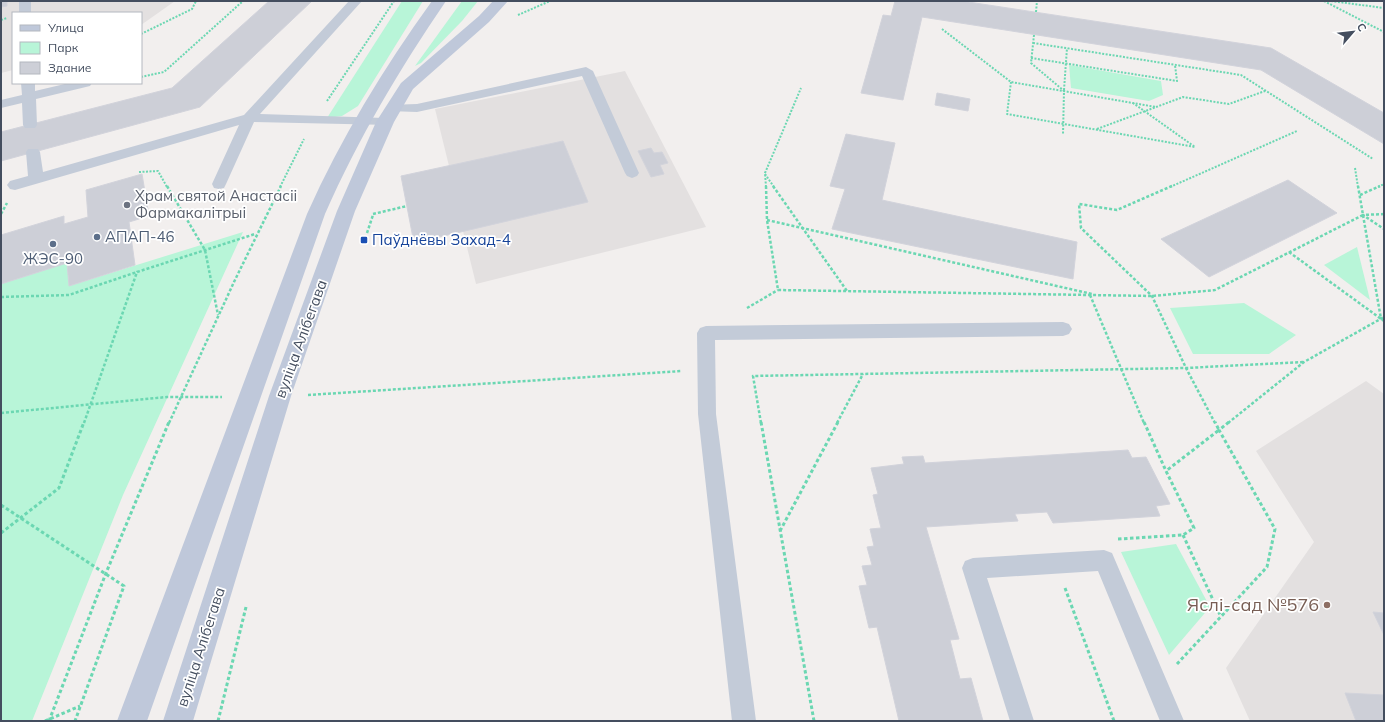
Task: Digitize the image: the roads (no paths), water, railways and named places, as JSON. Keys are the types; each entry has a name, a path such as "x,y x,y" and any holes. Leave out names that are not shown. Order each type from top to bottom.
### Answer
{"main road":[{"name":"вуліца Алібегава","path":"132,721 316,214 361,122 392,69 439,1"},
{"name":"вуліца Алібегава","path":"178,721 280,396 346,211 389,115 407,86 484,19 501,1"}],"lane":[{"path":"25,1 25,12"},
{"path":"219,184 249,118 356,1"},
{"path":"16,185 249,118 361,122 586,70 632,173"},
{"path":"28,84 30,125"},
{"path":"1,104 81,84"},
{"path":"33,152 36,179"},
{"path":"744,721 707,414 705,369 706,333 1063,329"},
{"path":"1022,721 973,568 1104,560 1172,721"}],"place":[{"name":"Храм святой Анастасіі Фармакалітрыі","path":"127,205"},
{"name":"АПАП-46","path":"97,237"},
{"name":"Паўднёвы Захад-4","path":"364,240"},
{"name":"ЖЭС-90","path":"53,244"},
{"name":"Яслі-сад №576","path":"1327,605"}]}
